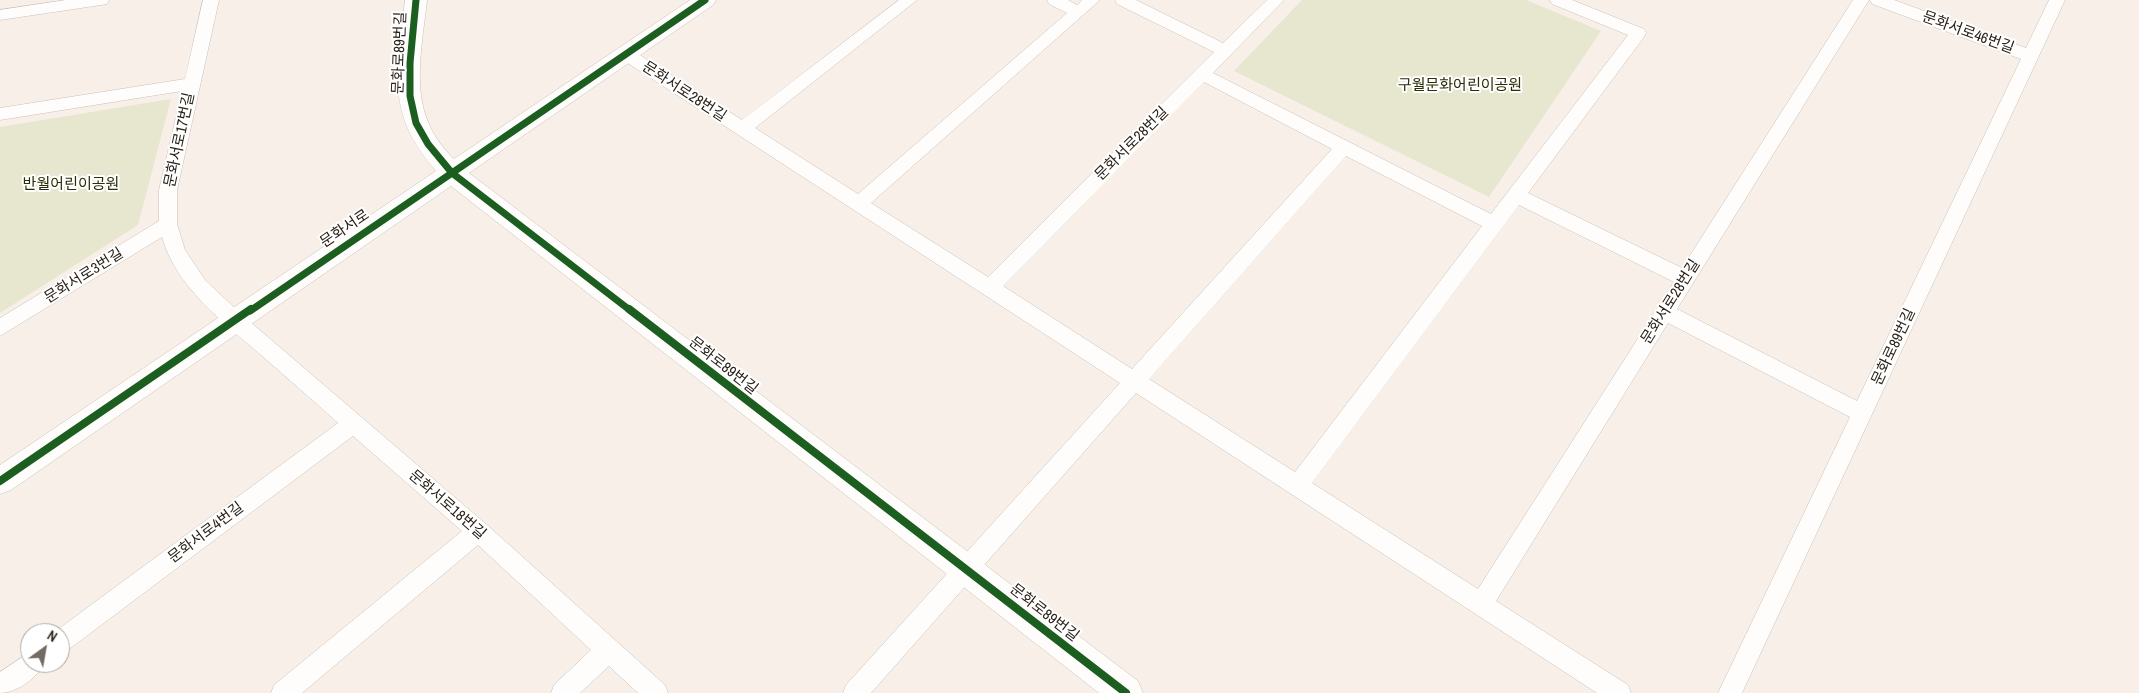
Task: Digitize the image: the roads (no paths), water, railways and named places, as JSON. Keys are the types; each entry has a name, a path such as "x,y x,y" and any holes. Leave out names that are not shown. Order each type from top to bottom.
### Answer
{"street":[{"name":"문화로89번길","path":"416,0 409,89 415,122 432,151 452,173 1126,693"},
{"name":"문화서로","path":"0,481 33,461 234,320 705,0"}],"lane":[{"path":"0,16 101,0"},
{"name":"문화서로17번길","path":"211,0 168,190 168,224 176,252 198,285 234,320"},
{"name":"문화서로28번길","path":"742,129 909,0"},
{"path":"1055,0 1078,12"},
{"path":"858,204 1092,0"},
{"path":"1123,0 1225,51"},
{"name":"문화서로28번길","path":"989,288 1276,0"},
{"path":"1297,486 1638,33 1558,0"},
{"name":"문화서로28번길","path":"1481,604 1861,0"},
{"name":"문화서로46번길","path":"1878,0 2030,56"},
{"name":"문화로89번길","path":"1730,693 2057,0"},
{"name":"문화서로28번길","path":"626,54 1619,693"},
{"path":"1202,74 1494,224"},
{"path":"0,114 192,84"},
{"path":"855,693 964,569 1135,382 1344,147"},
{"path":"1516,195 1686,279"},
{"name":"문화서로3번길","path":"0,328 168,224"},
{"path":"1665,312 1862,413"},
{"name":"문화서로18번길","path":"234,320 478,531 656,693"},
{"name":"문화서로4번길","path":"70,635 353,424"},
{"path":"283,693 478,531"},
{"path":"563,693 609,649"},
{"path":"0,686 20,672"}],"park label":[{"name":"구월문화어린이공원","path":"1460,86"},
{"name":"반월어린이공원","path":"71,185"}]}
